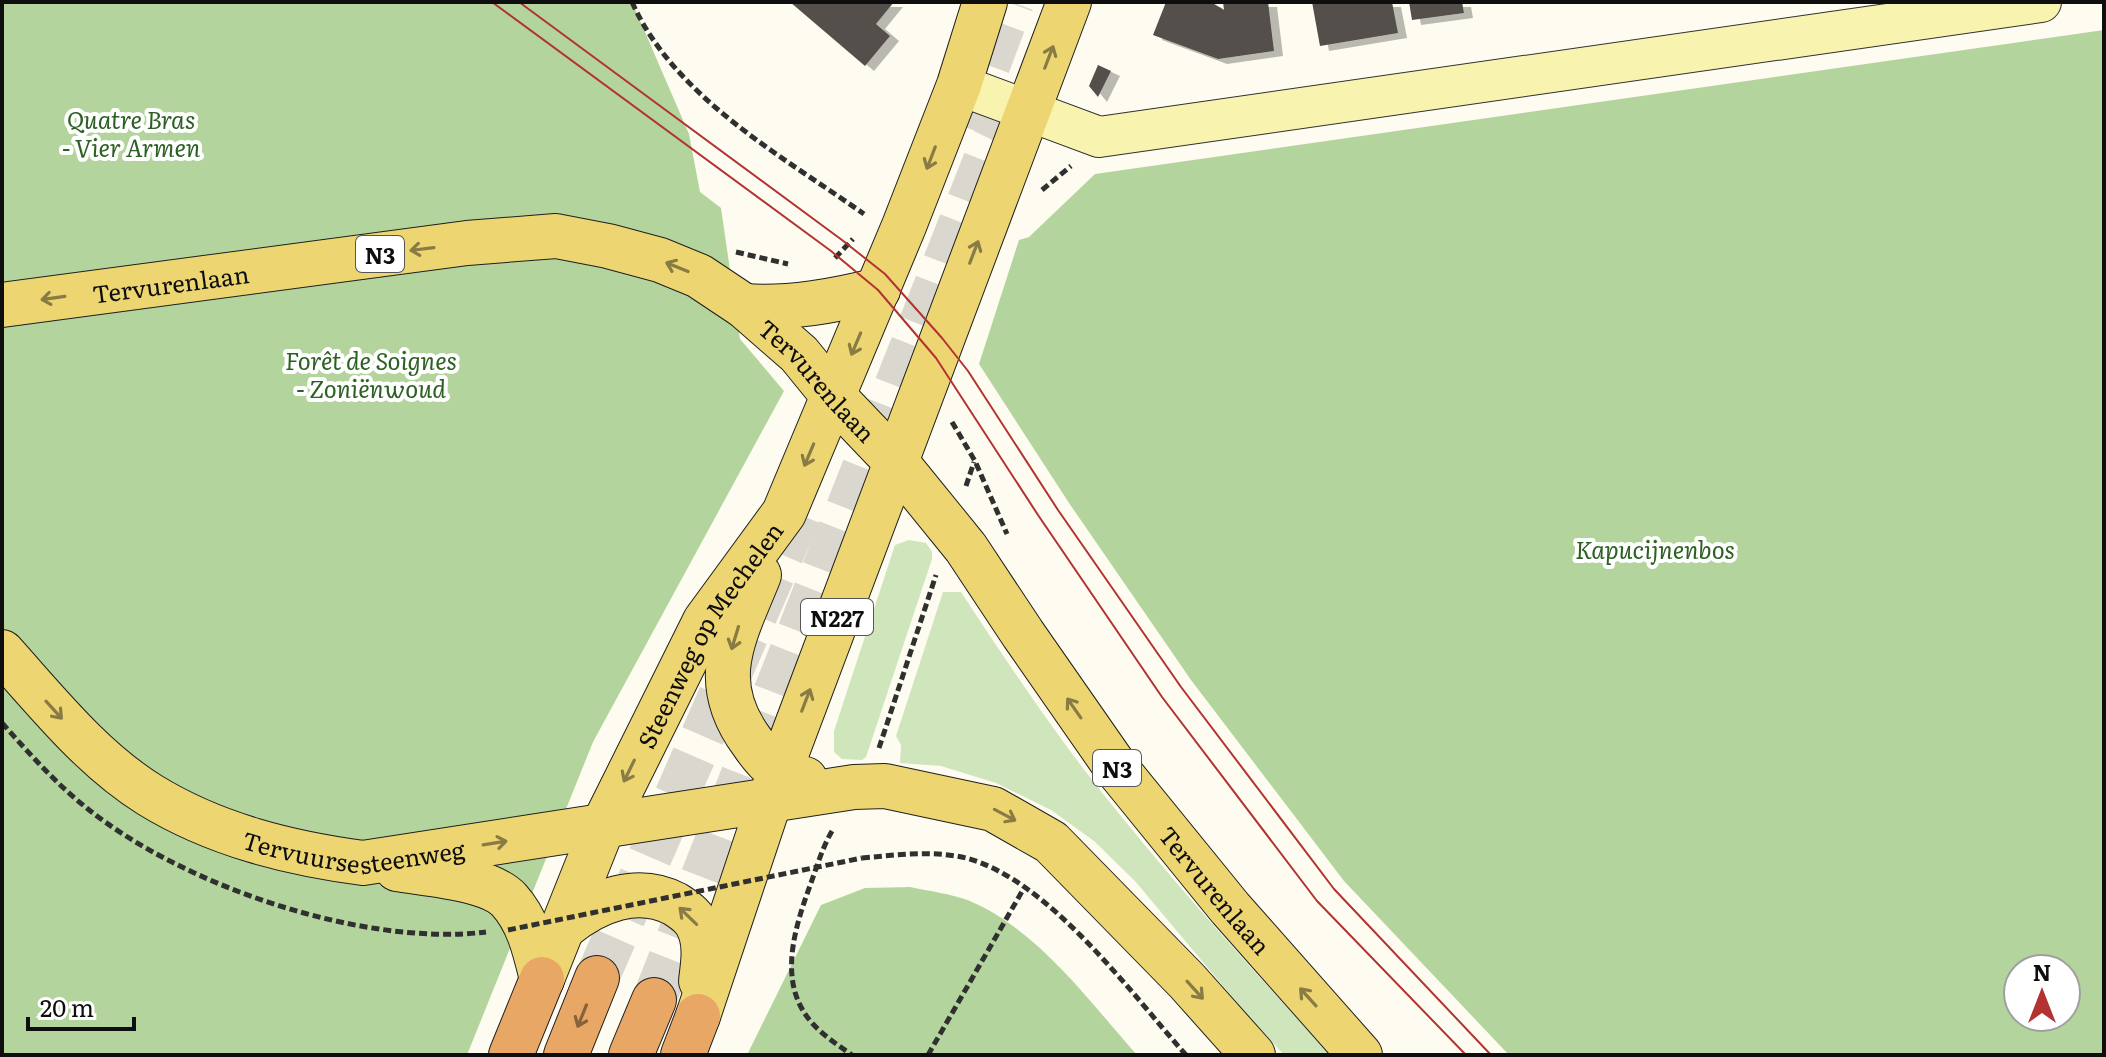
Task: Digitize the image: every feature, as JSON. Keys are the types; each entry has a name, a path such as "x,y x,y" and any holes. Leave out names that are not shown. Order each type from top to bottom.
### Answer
{"highway":[{"path":"566,1055 597,978"},
{"path":"511,1055 542,979"},
{"path":"631,1055 654,1000"}],"main road":[{"name":"Steenweg op Mechelen","path":"542,979 603,826 705,621 784,513 878,290 959,85 985,2"},
{"name":"N227","path":"774,786 1069,2"},
{"name":"Tervurenlaan","path":"2,305 467,243 556,236 660,260 699,276 744,306 799,354 834,397 897,463 966,548 1117,769 1230,908 1360,1055"},
{"path":"744,306 791,306 878,290"},
{"path":"691,1035 774,786 760,754 734,716 726,679 733,641 784,513"},
{"name":"Tervuursesteenweg","path":"2,652 66,724 149,795 211,826 267,845 314,856 363,863 603,826 774,786"},
{"path":"774,786 841,807 885,786 931,793 993,809 1036,832 1051,842 1187,981 1253,1055"},
{"path":"363,863 474,883 508,899 530,934 542,979"},
{"path":"565,926 587,908 622,896 660,896 689,912 700,930 704,950 691,1035"}],"street":[{"path":"959,85 1099,137 2041,2"}],"path":[{"path":"632,2 640,21 686,82 756,138 864,214"},
{"path":"1035,199 1072,165 1101,155 1099,137"},
{"path":"951,420 988,489"},
{"path":"882,741 933,588"},
{"path":"841,807 802,910 790,963 792,984 803,1011 821,1032 852,1055"},
{"path":"508,930 862,858 916,853 963,858 990,866 1024,888 1074,930 1186,1055"},
{"path":"928,1055 1024,888"}],"green space":[{"name":"Forêt de Soignes - Zoniënwoud","path":"2,2 632,2 689,134 700,192 721,208 740,339 784,391 593,742 467,1055 2,1055"},
{"name":"Kapucijnenbos","path":"2104,30 2104,1055 1509,1055 1344,881 1191,680 1069,503 979,364 1019,240 1029,237 1095,174"},
{"path":"909,540 926,543 932,552 932,559 866,757 862,760 842,759 834,752 834,731 895,545"},
{"path":"943,592 961,592 1048,721 1109,801 1202,912 1330,1055 1284,1055 1135,881 1094,841 1051,810 996,783 941,766 900,763 901,745 896,736"},
{"path":"910,887 970,901 1018,930 1081,990 1137,1055 747,1055 821,905 865,888"}],"building":[{"path":"790,2 894,2 876,24 890,36 865,66"},
{"path":"1166,2 1211,2 1224,10 1223,2 1268,2 1274,51 1218,59 1153,35"},
{"path":"1312,2 1392,2 1398,33 1320,46"},
{"path":"1409,2 1462,2 1464,13 1412,20"},
{"path":"1098,65 1111,71 1098,97 1089,86"}],"tunnel":[{"path":"965,127 1012,2"},
{"path":"654,1000 992,143 1020,86"},
{"path":"597,978 806,499"}],"tram line":[{"path":"492,2 831,251 878,290 936,358 1162,697 1317,901 1466,1055"},
{"path":"519,2 885,274 968,371 1058,510 1181,687 1334,889 1491,1055"}],"park label":[{"name":"Quatre Bras - Vier Armen","path":"131,132"}]}
